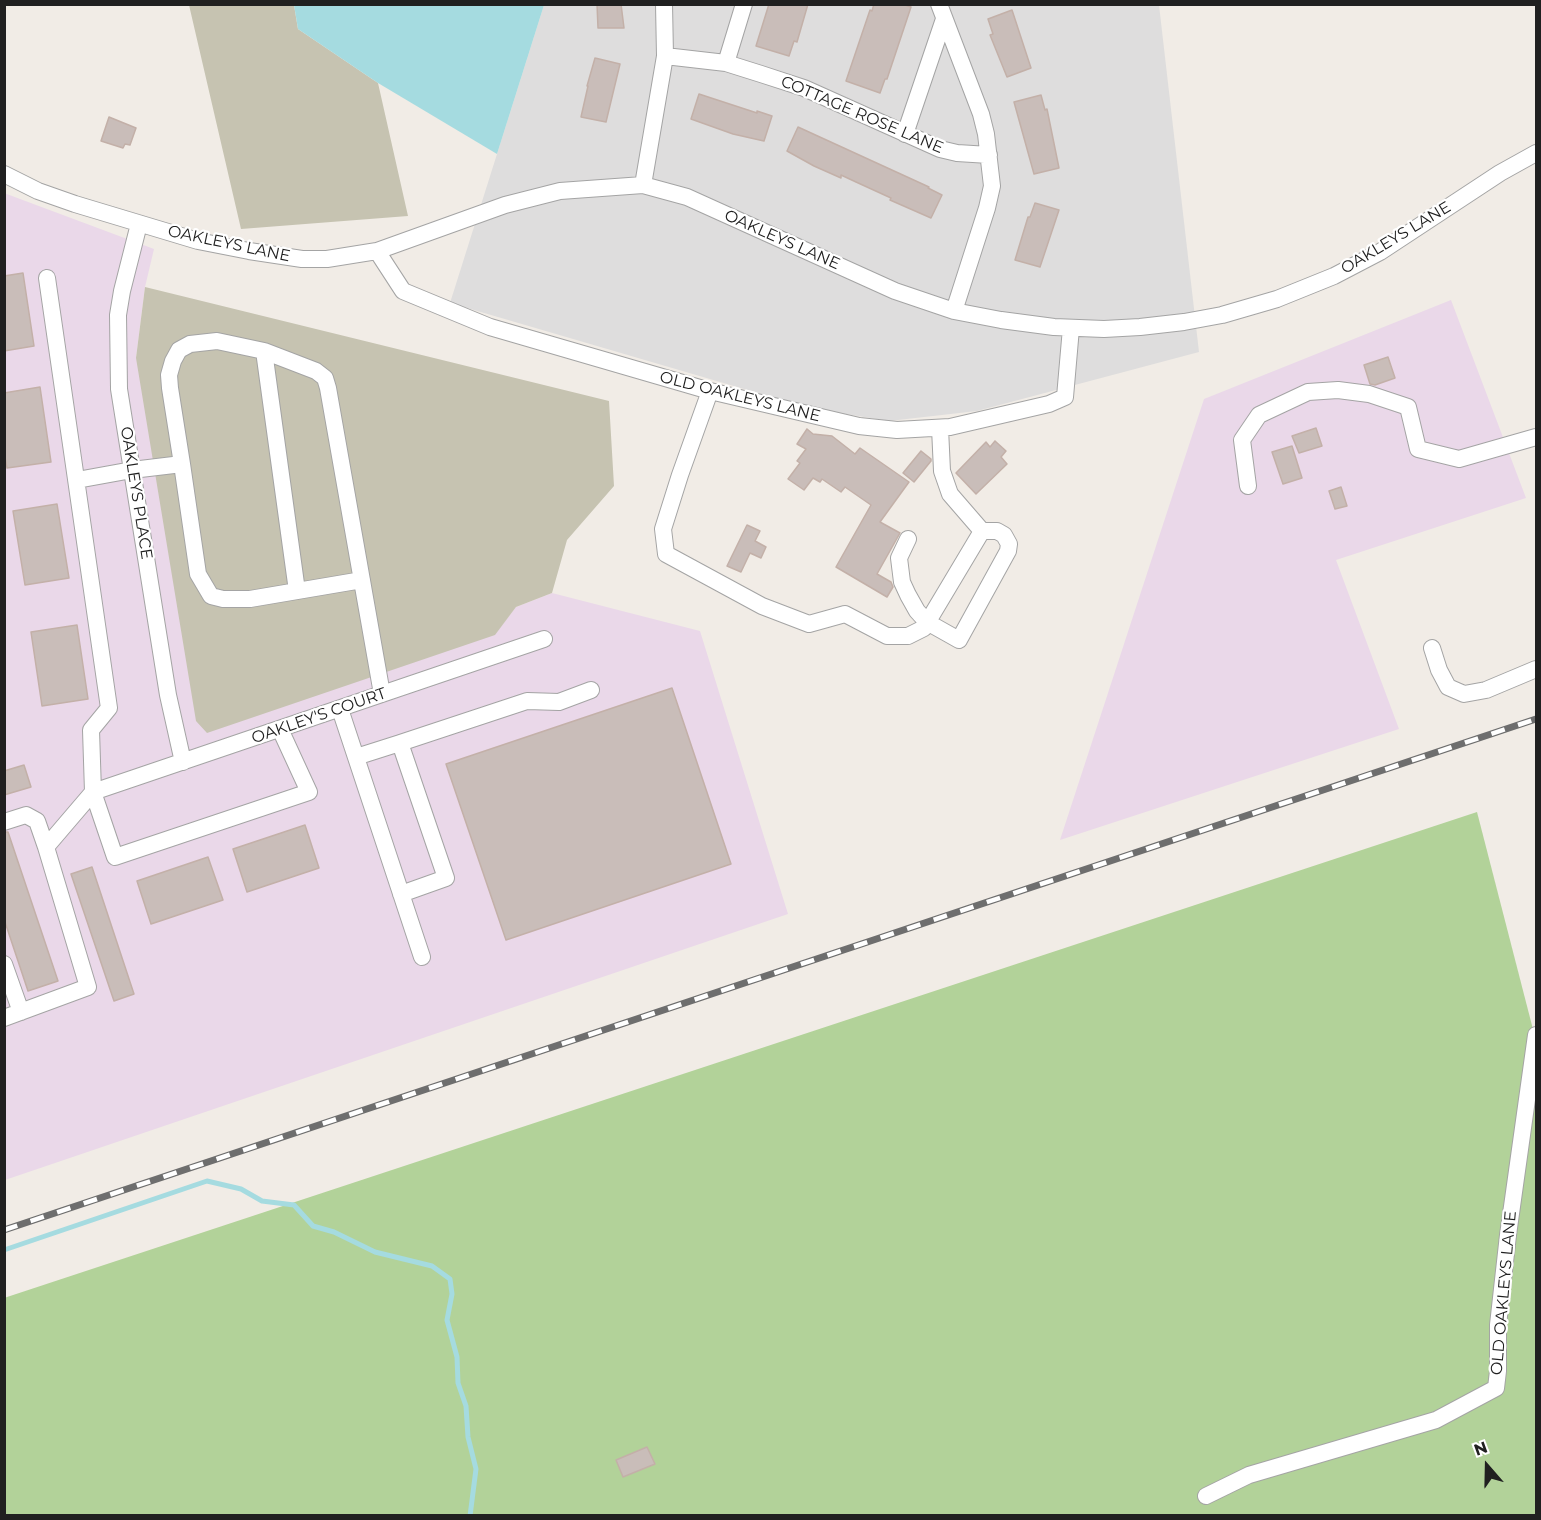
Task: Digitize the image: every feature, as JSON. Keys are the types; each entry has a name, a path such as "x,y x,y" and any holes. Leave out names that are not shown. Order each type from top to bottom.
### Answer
{"street":[{"path":"643,185 664,56 664,4"},
{"path":"726,63 744,4"},
{"path":"905,134 941,12"},
{"path":"941,12 981,114 992,186 954,311"},
{"name":"COTTAGE ROSE LANE","path":"664,56 726,63 804,88 940,149 957,153 989,155"},
{"name":"OAKLEYS LANE","path":"4,174 66,201 198,241 276,256 327,259 378,251 536,196 560,191 643,185 687,197 895,291 954,311 1001,320 1071,328 1140,327 1184,322 1222,315 1277,299 1334,276 1380,252 1500,173 1536,153"},
{"name":"OAKLEYS PLACE","path":"139,224 118,315 119,389 168,695 183,762"},
{"name":"OLD OAKLEYS LANE","path":"378,251 404,291 490,327 710,391 859,426 897,430 940,428 981,421 1049,404 1065,397 1071,328"},
{"path":"47,278 109,708 91,730 93,792 115,857 309,792 280,729"},
{"path":"362,580 250,599 223,599 211,596 198,574 170,388 169,375 172,361 179,350 190,344 217,341 264,351 316,371 325,378 328,388 362,580 382,694"},
{"path":"264,351 297,591"},
{"path":"1248,486 1242,440 1259,415 1308,392 1338,390 1369,394 1408,408 1418,449 1459,459 1536,437"},
{"path":"710,391 663,529 666,554 762,606 809,624 845,614 886,636 908,636 924,628 982,531"},
{"path":"908,539 899,558 902,582 917,611 927,622 959,640 1010,544 1004,535 997,531 982,531 950,494 942,471 940,428"},
{"path":"77,480 182,464"},
{"name":"OAKLEY'S COURT","path":"93,792 544,639"},
{"path":"1432,648 1439,670 1448,687 1464,694 1486,690 1536,669"},
{"path":"356,757 527,701 560,702 591,690"},
{"path":"340,708 423,957"},
{"path":"399,743 446,878 401,894"},
{"path":"46,847 93,792"},
{"path":"4,822 26,815 37,821 88,987 4,1018"},
{"path":"4,964 21,1012"},
{"name":"OLD OAKLEYS LANE","path":"1206,1496 1249,1475 1436,1420 1496,1388 1498,1325 1508,1235 1536,1035"}],"shaded area":[{"path":"189,5 294,5 298,29 378,83 408,216 241,229"},
{"path":"544,5 1159,5 1199,352 977,411 889,421 809,408 450,303"},
{"path":"4,193 154,249 145,287 136,358 494,635 516,607 552,593 700,631 788,914 5,1180"},
{"path":"145,287 609,401 614,486 567,540 552,593 516,607 495,635 207,733 196,721 136,358"},
{"path":"1451,300 1526,498 1336,560 1399,729 1060,840 1204,399"}],"green space":[{"path":"1477,812 1536,1041 1536,1515 5,1515 4,1298"}],"water":[{"path":"294,5 544,5 497,154 378,83 298,29"}],"building":[{"path":"597,4 621,4 624,28 598,28"},
{"path":"769,4 808,4 797,42 794,41 789,56 756,46"},
{"path":"874,4 902,4 911,7 887,79 880,93 846,81"},
{"path":"1012,10 1031,68 1007,77 990,35 993,34 988,19"},
{"path":"595,58 620,64 606,122 581,117"},
{"path":"699,94 772,116 764,141 733,134 691,119"},
{"path":"1041,95 1045,110 1047,109 1059,168 1034,174 1014,102"},
{"path":"109,117 136,128 130,145 125,144 123,148 101,141"},
{"path":"798,127 942,195 931,218 841,175 841,178 814,166 787,151"},
{"path":"1035,203 1059,210 1040,267 1015,260 1028,217"},
{"path":"23,273 34,346 4,351 4,276"},
{"path":"1388,357 1395,378 1375,385 1370,384 1364,365"},
{"path":"40,387 51,462 7,468 4,452 4,393"},
{"path":"1316,428 1322,446 1299,453 1292,436"},
{"path":"807,429 813,434 832,436 855,454 860,448 909,482 880,522 900,533 877,574 891,582 893,587 887,597 836,567 871,505 845,487 841,492 822,479 820,482 813,478 804,490 788,479 800,463 797,461 806,449 797,444"},
{"path":"995,441 1006,451 1001,457 1007,464 976,494 956,473 986,442 990,447"},
{"path":"1292,446 1302,478 1283,484 1272,452"},
{"path":"921,451 931,461 914,482 903,473"},
{"path":"1341,487 1347,506 1335,509 1329,491"},
{"path":"57,504 69,578 25,585 13,511"},
{"path":"747,525 760,531 755,541 766,547 761,558 750,553 741,572 727,566"},
{"path":"77,625 88,699 42,706 31,632"},
{"path":"672,688 731,864 506,940 446,764"},
{"path":"24,765 31,787 4,795 4,771"},
{"path":"305,825 319,868 247,892 233,849"},
{"path":"4,832 8,832 58,981 28,991 4,919"},
{"path":"208,857 223,900 151,924 137,881"},
{"path":"92,867 134,994 114,1001 71,874"},
{"path":"647,1447 655,1464 623,1477 616,1460"}],"waterway":[{"path":"4,1250 207,1181 241,1189 262,1201 294,1205 313,1226 334,1232 375,1252 432,1266 450,1279 452,1294 447,1320 457,1357 458,1383 466,1406 468,1437 476,1469 470,1516"}],"railway":[{"path":"4,1230 1536,719"}]}
